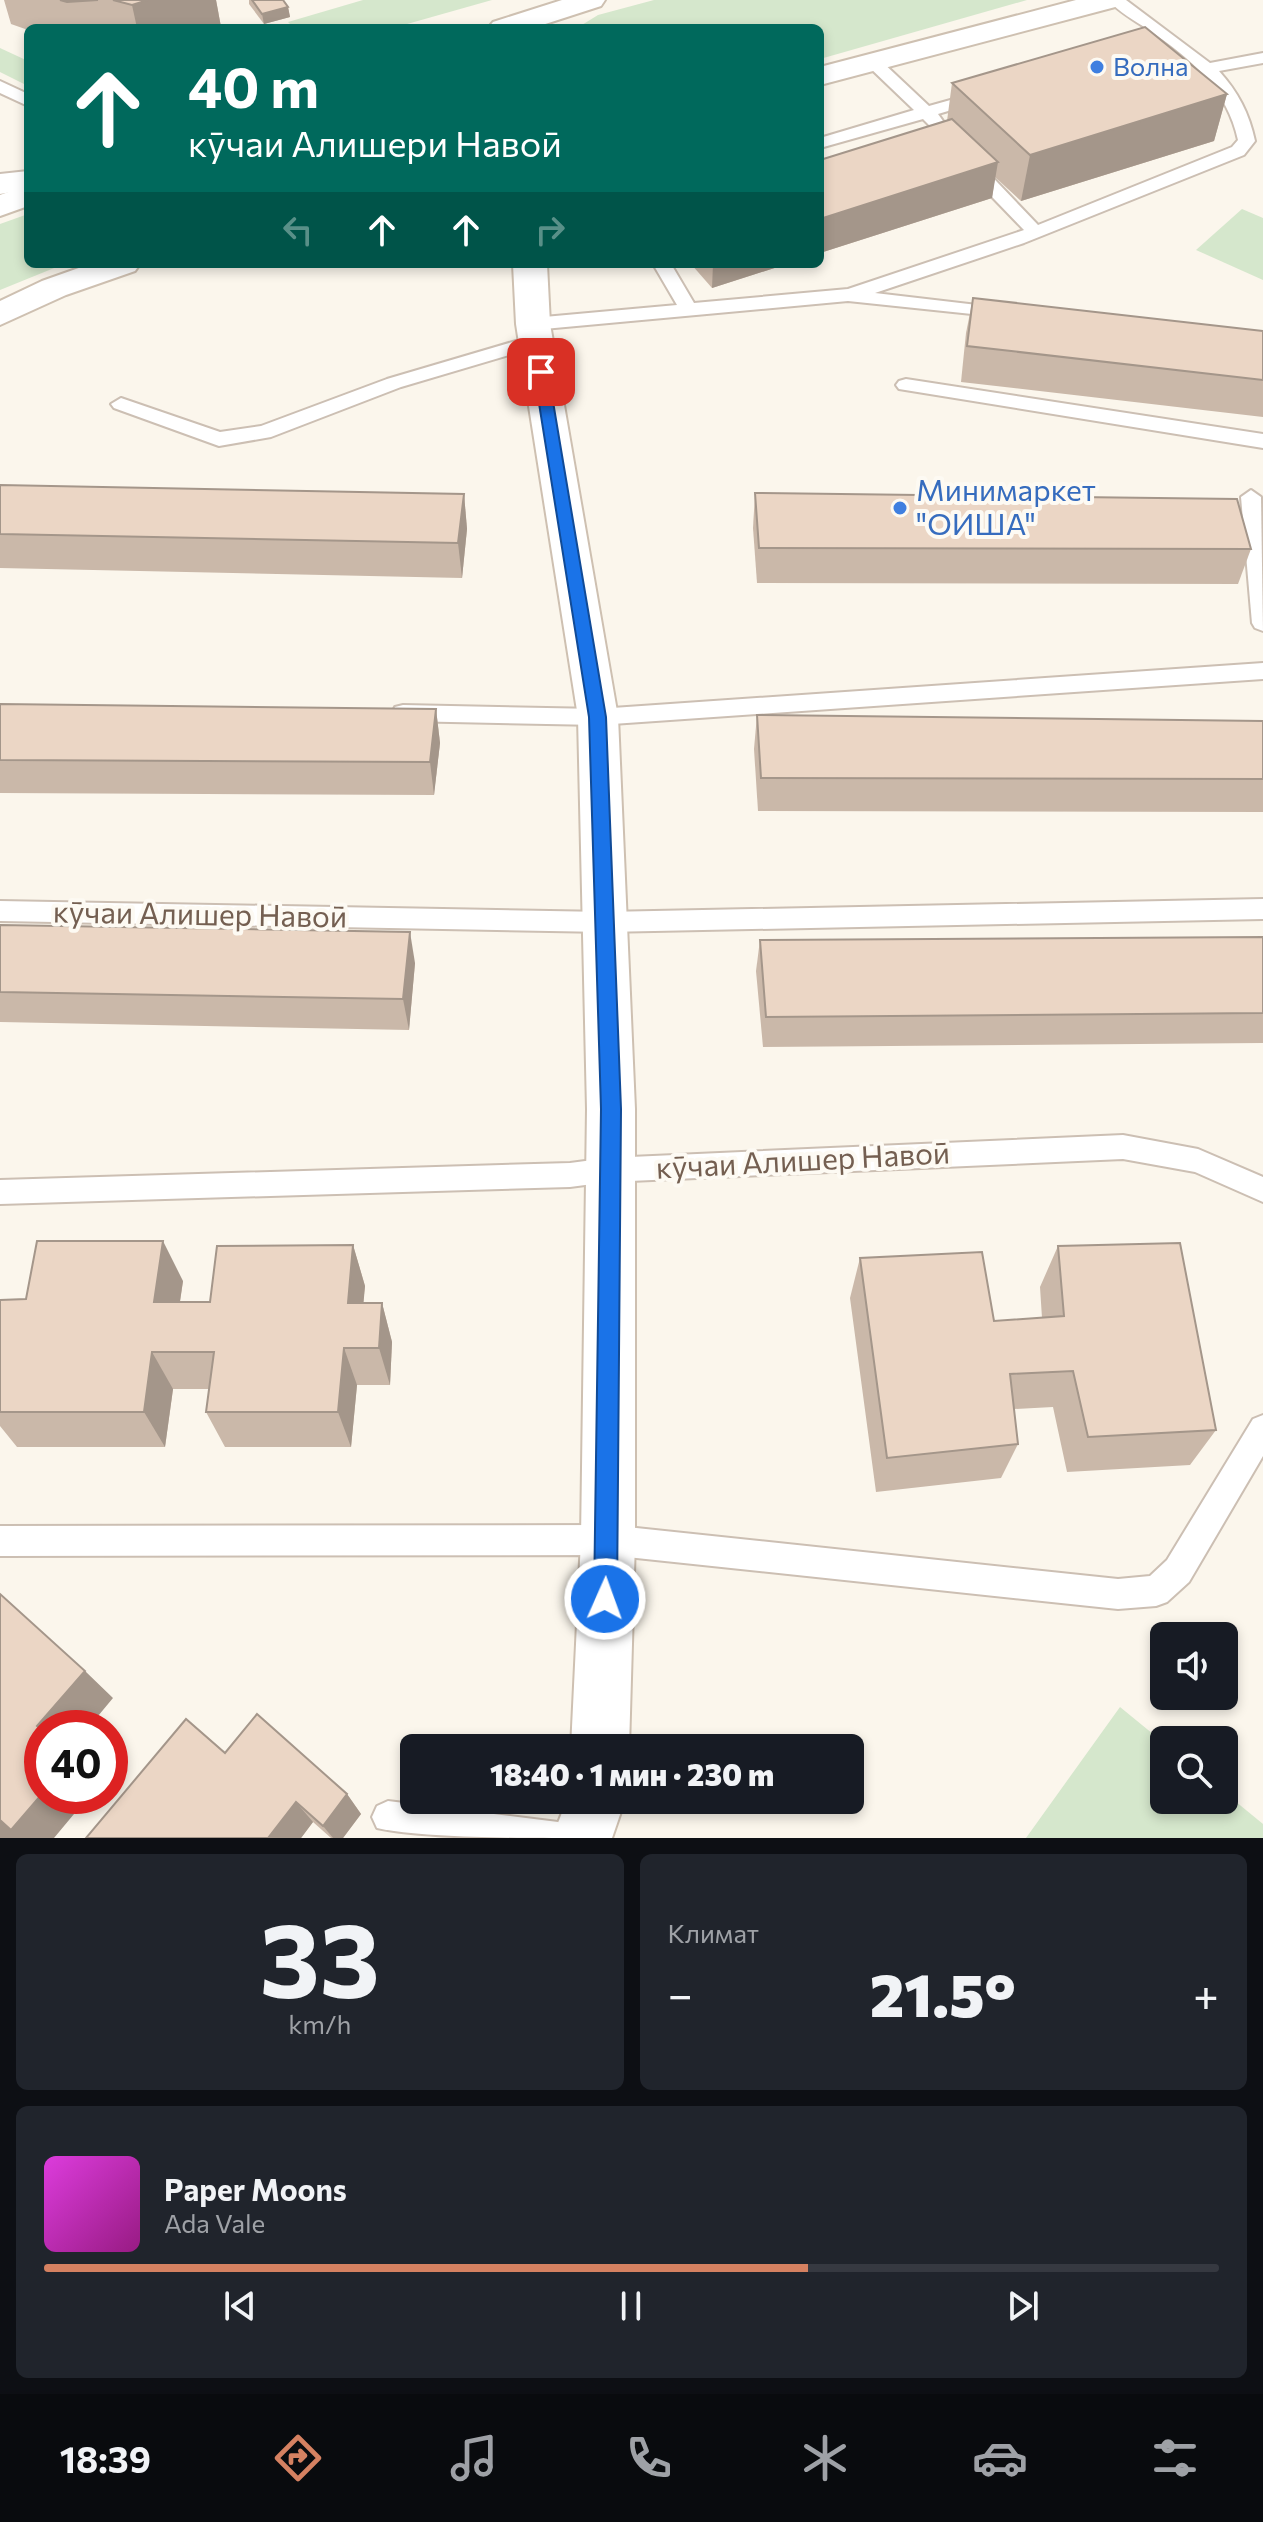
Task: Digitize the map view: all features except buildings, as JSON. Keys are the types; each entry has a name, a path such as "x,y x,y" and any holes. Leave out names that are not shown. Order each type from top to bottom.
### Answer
{"street":[{"path":"824,75 1109,0"},
{"path":"514,24 580,1"},
{"path":"0,184 24,181"},
{"path":"0,206 24,197"},
{"path":"0,314 54,288 112,268"},
{"path":"530,268 534,332 598,717 611,1109 608,1170 608,1540 601,1734"},
{"path":"582,1838 591,1814"}],"lane":[{"path":"848,295 1035,232 1247,141 1246,127 1227,90 1207,68 1165,43 1116,0"},
{"path":"1207,68 1263,58"},
{"path":"873,62 927,112 1035,232"},
{"path":"0,86 24,99"},
{"path":"824,142 999,91"},
{"path":"664,268 689,310"},
{"path":"121,404 219,439 264,432 534,332 689,310 848,295 1017,316"},
{"path":"906,385 1263,441"},
{"path":"1251,497 1263,623"},
{"path":"378,713 598,717 1263,671"},
{"name":"кӯчаи Алишер Навоӣ","path":"0,911 605,922 1263,909"},
{"name":"кӯчаи Алишер Навоӣ","path":"0,1192 570,1175 608,1170 1123,1147 1198,1161 1263,1190"},
{"path":"0,1541 608,1540 1118,1594 1156,1591 1178,1571 1263,1429"},
{"path":"388,1817 558,1838"}],"green space":[{"path":"363,0 492,0 407,24 288,22"},
{"path":"654,0 1027,0 824,58 824,24 583,24 598,15"},
{"path":"0,48 24,59 24,84 0,72"},
{"path":"1242,209 1263,218 1263,280 1196,250"},
{"path":"24,215 24,268 54,268 0,290 0,224"},
{"path":"1120,1707 1150,1732 1150,1814 1238,1814 1238,1803 1263,1824 1263,1838 1026,1838"}],"place":[{"name":"Волна","path":"1097,67"},
{"name":"Минимаркет \"ОИША\"","path":"900,508"}],"route":[{"path":"541,372 598,717 611,1109 605,1599"}]}
